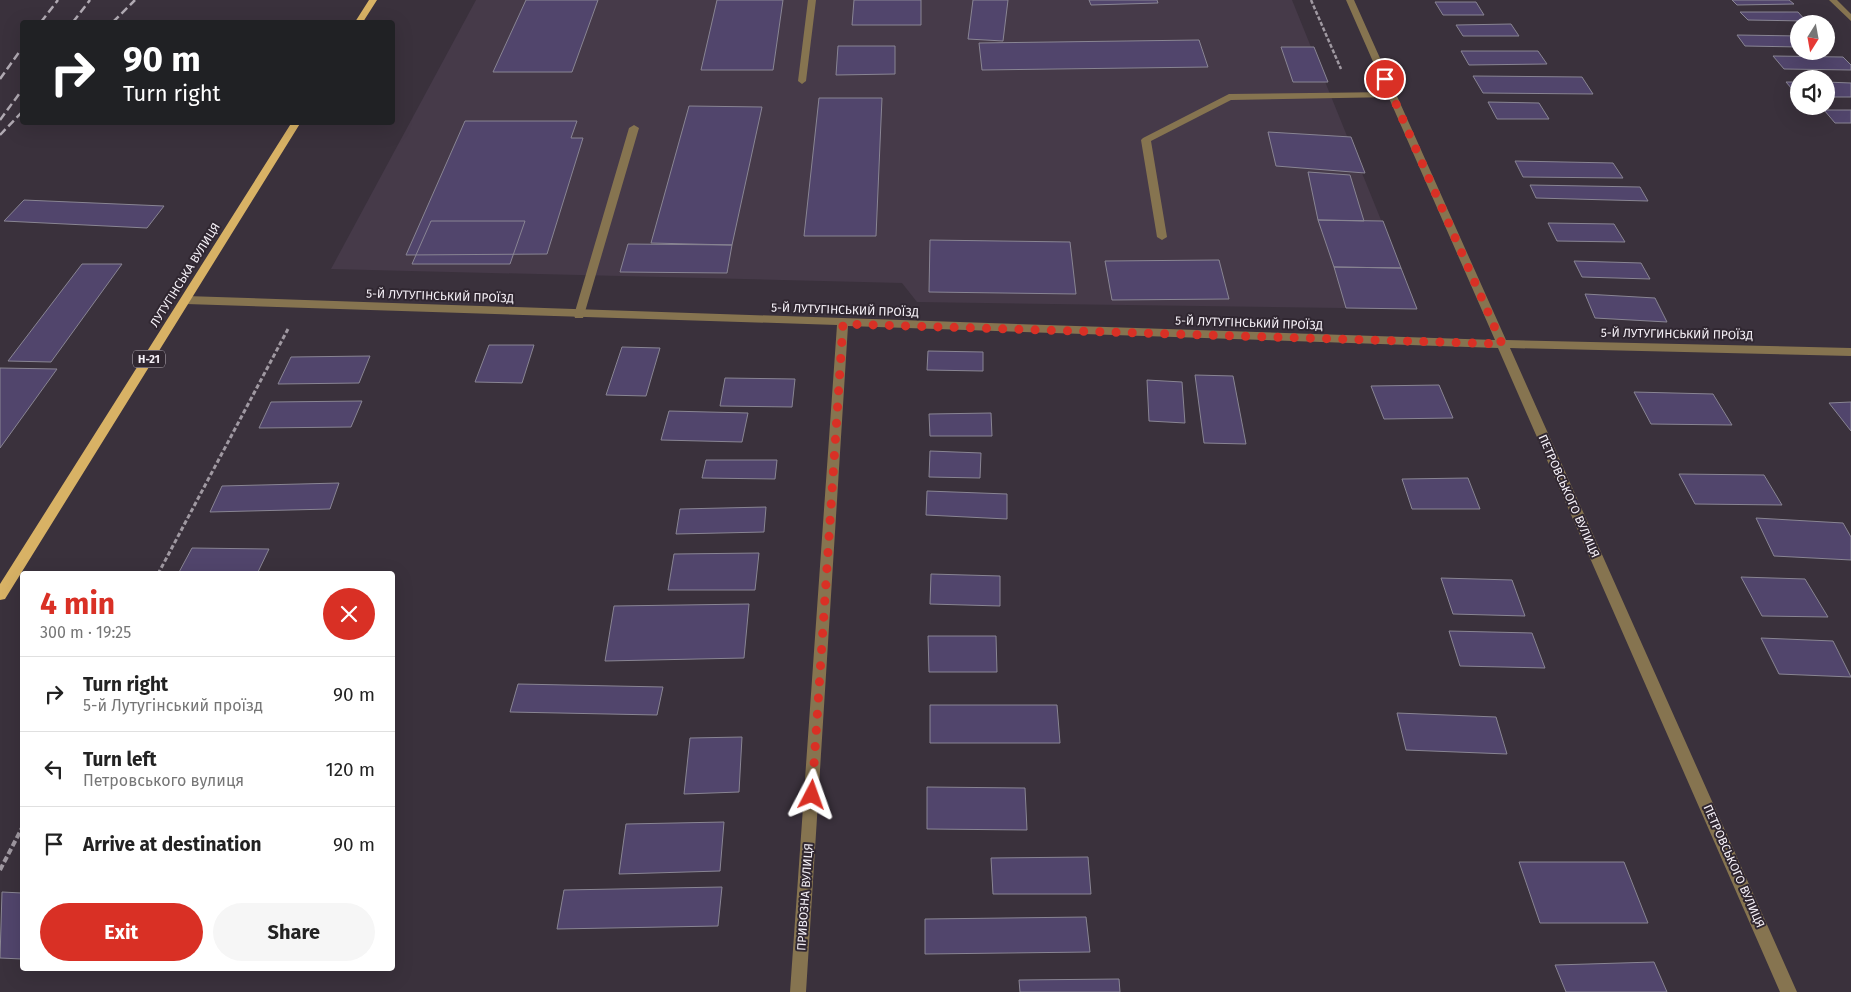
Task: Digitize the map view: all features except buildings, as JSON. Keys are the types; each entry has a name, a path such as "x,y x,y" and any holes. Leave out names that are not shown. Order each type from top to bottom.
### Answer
{"main road":[{"path":"360,20 373,0"},
{"name":"ЛУТУГІНСЬКА ВУЛИЦЯ","path":"0,595 295,125"}],"street":[{"path":"802,81 812,0"},
{"name":"ПЕТРОВСЬКОГО ВУЛИЦЯ","path":"1350,0 1789,992"},
{"path":"1833,0 1851,19"},
{"path":"1162,237 1146,140 1229,97 1392,95"},
{"path":"579,314 634,128"},
{"name":"5-Й ЛУТУГІНСЬКИЙ ПРОЇЗД","path":"186,300 843,324 1502,344"},
{"name":"ПРИВОЗНА ВУЛИЦЯ","path":"798,992 843,324"},
{"name":"5-Й ЛУТУГИНСЬКИЙ ПРОЇЗД","path":"1502,344 1851,352"}],"path":[{"path":"1311,0 1352,95"},
{"path":"160,571 301,304"},
{"path":"0,870 20,832"}],"shaded area":[{"path":"476,0 1292,0 1417,309 917,302 902,283 331,269"}],"railway":[{"path":"43,20 58,0"},
{"path":"75,20 90,0"},
{"path":"115,20 135,0"},
{"path":"0,79 20,51"},
{"path":"0,120 20,93"},
{"path":"0,135 20,114"}],"route":[{"path":"812,795 843,324 1502,344 1385,79"}]}
